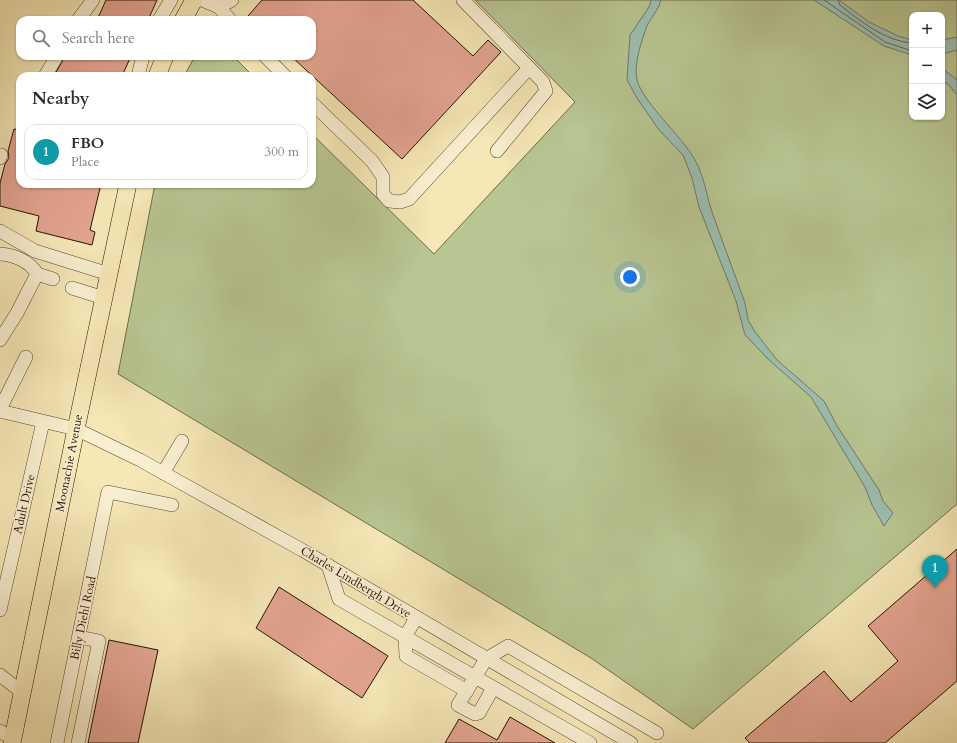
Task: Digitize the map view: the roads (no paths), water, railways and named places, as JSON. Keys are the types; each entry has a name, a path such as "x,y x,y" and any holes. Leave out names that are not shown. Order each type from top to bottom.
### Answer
{"main road":[{"path":"185,16 194,0"},
{"path":"159,72 164,60"},
{"name":"Moonachie Avenue","path":"8,738 23,693 76,429 127,188"}],"street":[{"path":"81,16 93,0"},
{"path":"161,16 171,0"},
{"path":"202,0 219,8 226,16"},
{"path":"219,8 232,0"},
{"path":"463,0 543,82 546,91 497,151"},
{"path":"47,72 55,60"},
{"path":"139,72 142,60"},
{"path":"269,60 281,72"},
{"path":"316,107 372,161 382,177 383,194 389,201 400,202 409,199 529,68"},
{"path":"0,231 35,251 109,274"},
{"path":"0,254 9,254 29,264 37,274 53,279"},
{"path":"0,340 17,313 37,274"},
{"path":"72,288 104,298"},
{"path":"0,410 26,357"},
{"name":"Charles Lindbergh Drive","path":"0,410 43,422 76,429 140,460 328,565 631,743"},
{"name":"Adult Drive","path":"0,610 43,422"},
{"path":"163,473 182,441"},
{"name":"Billy Diehl Road","path":"57,743 108,492 172,505"},
{"path":"328,565 339,598 475,678 590,743"},
{"path":"416,618 405,637 406,656 467,691"},
{"path":"78,743 99,641 79,637"},
{"path":"493,688 479,713 475,714 458,705 486,659 508,646 657,733"},
{"path":"0,675 23,693"},
{"path":"61,722 81,727"}],"water":[{"path":"651,0 661,0 647,26 643,38 636,67 637,80 647,99 689,151 698,166 703,178 711,209 745,303 748,320 755,332 777,360 824,401 837,426 879,490 883,501 893,513 884,526 872,505 865,487 811,397 768,359 745,335 736,301 699,207 692,178 683,155 659,130 637,98 627,80 630,35 649,7"},
{"path":"814,0 839,0 869,22 898,36 909,39 909,54 884,46"},
{"path":"957,37 957,50 945,53 945,39"},
{"path":"945,70 957,80 957,95 945,82"}],"place":[{"name":"FBO","path":"935,588"}]}
